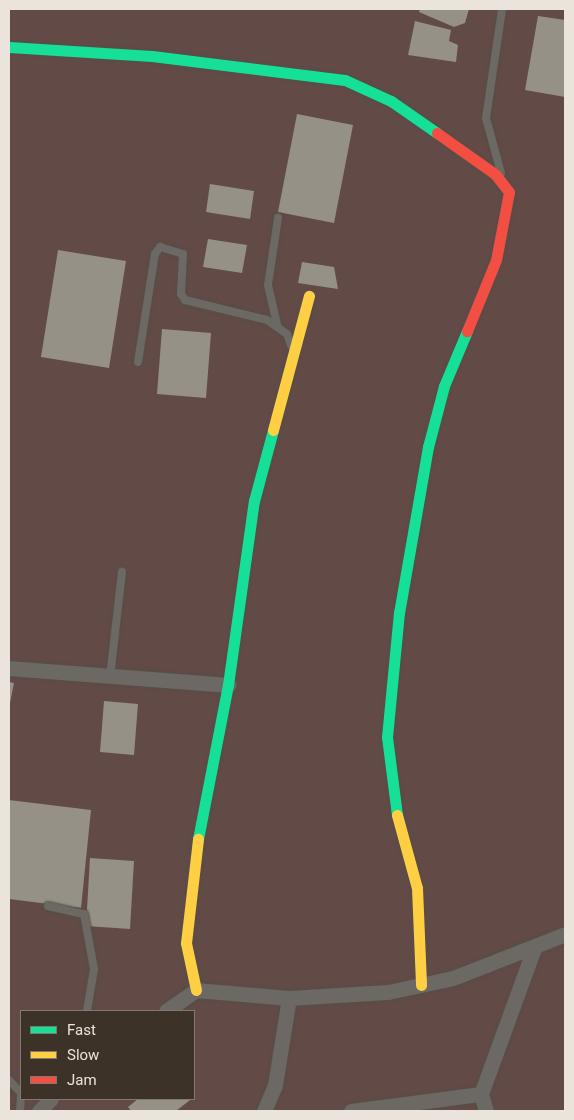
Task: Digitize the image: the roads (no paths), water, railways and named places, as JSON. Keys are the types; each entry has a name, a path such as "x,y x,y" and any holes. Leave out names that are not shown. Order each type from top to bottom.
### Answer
{"street":[{"path":"9,47 152,56 346,80 391,101 503,183 509,192 496,260 444,386 428,447 399,613 387,737 394,803 417,888 421,985"},
{"path":"196,990 186,943 192,873 228,685 254,501 293,349 309,296"},
{"path":"9,668 228,685"},
{"path":"167,1010 196,990 289,998 388,992 453,978 534,948 565,934"},
{"path":"486,1111 481,1094 534,948"},
{"path":"264,1111 275,1085 289,998"},
{"path":"351,1111 481,1094"},
{"path":"39,1111 50,1100"}],"lane":[{"path":"502,9 486,118 503,183"},
{"path":"277,324 268,285 278,218"},
{"path":"138,362 155,254 160,247 183,254 181,294 185,300 277,324 287,334 293,349"},
{"path":"110,676 122,572"},
{"path":"48,906 84,914 94,969 87,1010"},
{"path":"9,1080 20,1093"}]}
